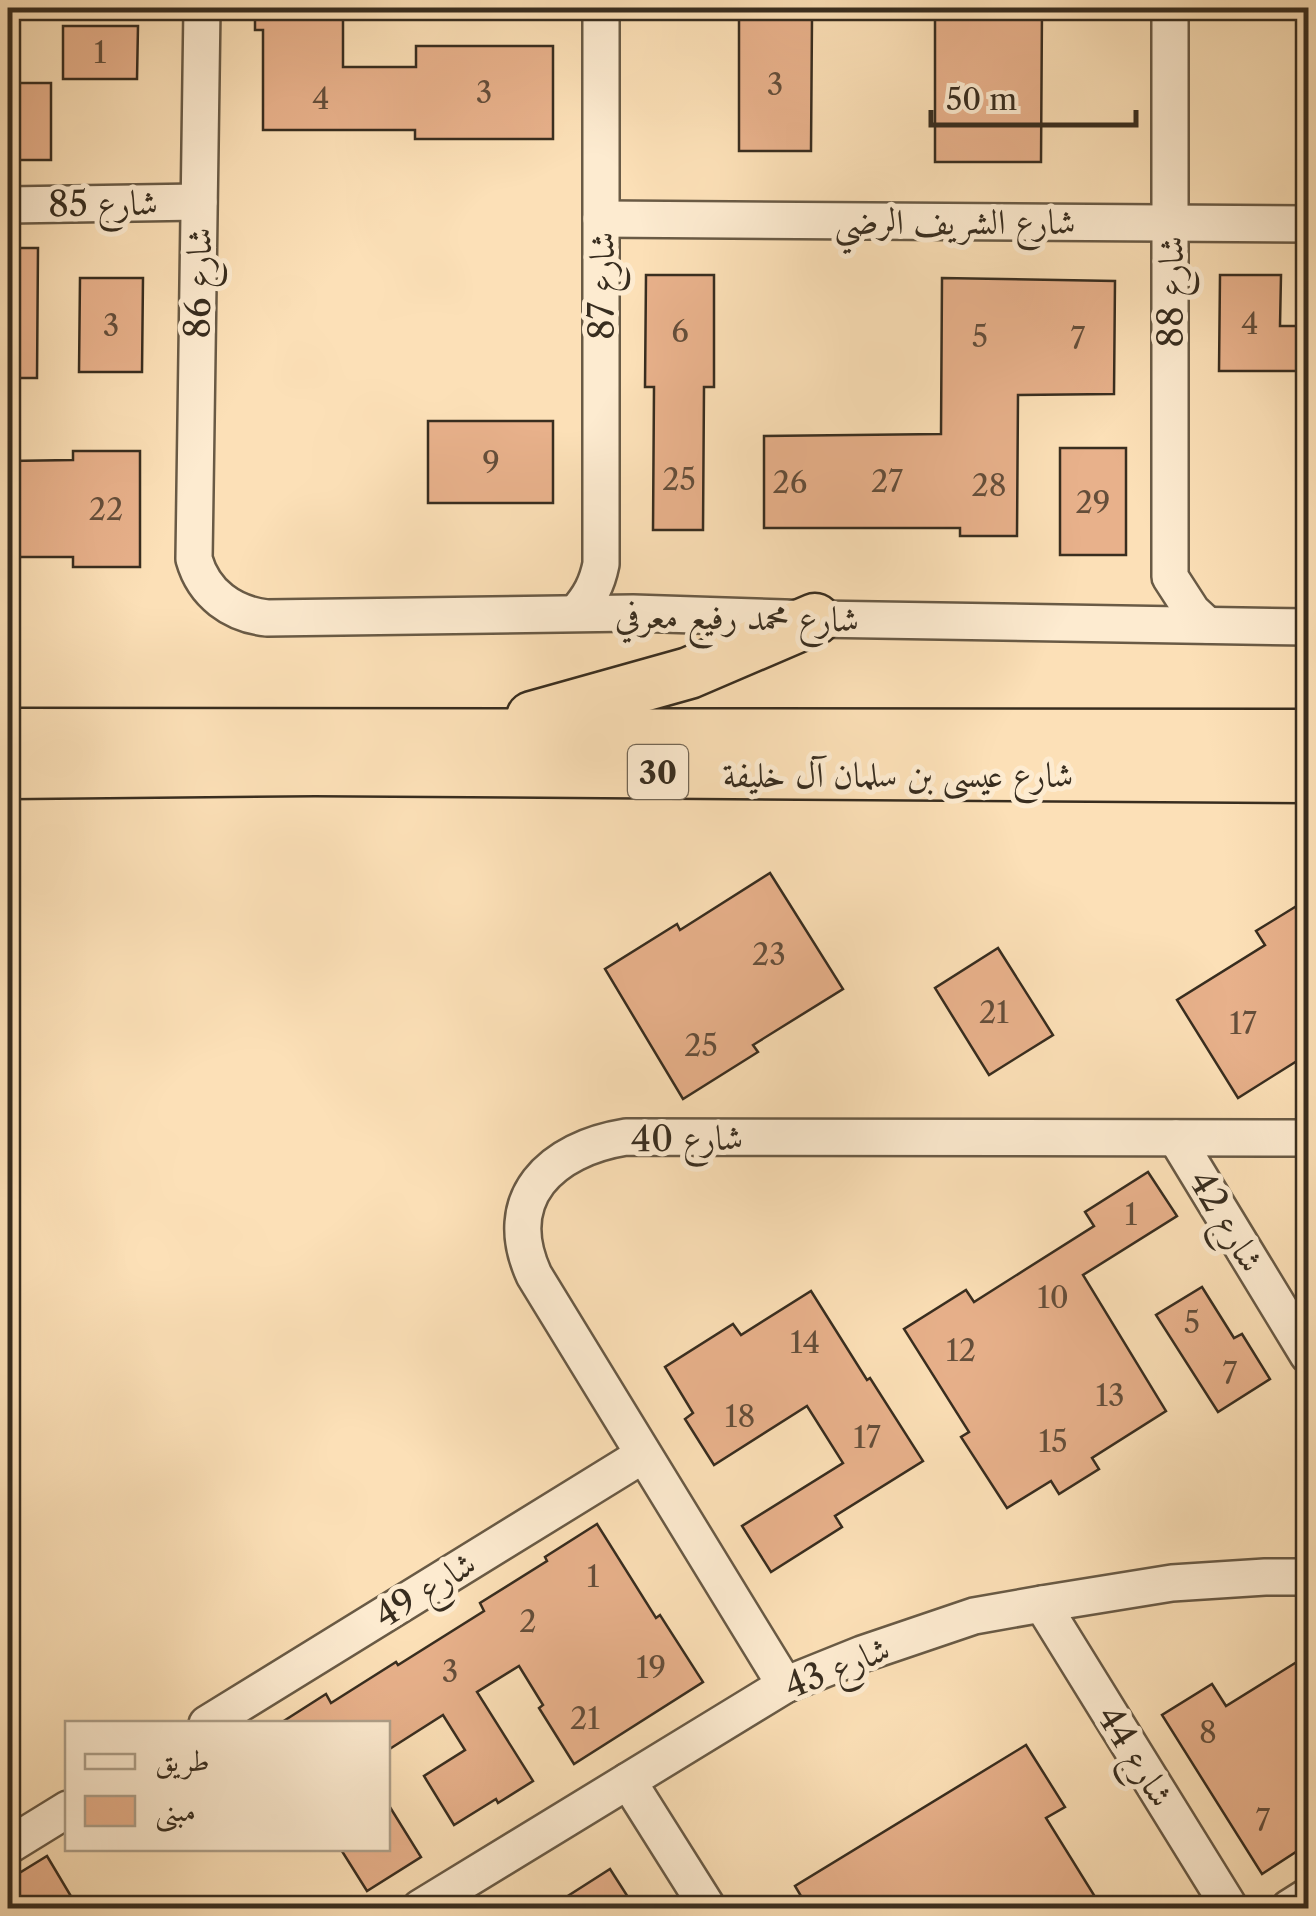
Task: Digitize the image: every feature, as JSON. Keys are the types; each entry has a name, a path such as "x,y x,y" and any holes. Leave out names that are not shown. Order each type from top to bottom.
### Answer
{"highway":[{"path":"472,734 689,673 815,619"},
{"name":"شارع عيسى بن سلمان آل خليفة","path":"8,734 1308,734"},
{"name":"شارع عيسى بن سلمان آل خليفة","path":"8,773 315,770 1308,777"}],"street":[{"name":"شارع 86","path":"194,559 202,8"},
{"name":"شارع 87","path":"576,613 597,582 601,564 601,8"},
{"name":"شارع 88","path":"1170,8 1170,577"},
{"name":"شارع 85","path":"8,205 199,202"},
{"name":"شارع الشريف الرضي","path":"601,219 1308,224"},
{"name":"شارع محمد رفيع معرفي","path":"194,559 200,576 218,598 251,616 633,613 1308,627"},
{"path":"601,564 619,599 633,613"},
{"path":"1132,624 1170,577 1186,603 1207,625"},
{"name":"شارع 40","path":"786,1685 534,1275 526,1258 522,1230 526,1202 541,1177 562,1160 594,1144 626,1137 1308,1138"},
{"name":"شارع 42","path":"1176,1138 1308,1355"},
{"name":"شارع 49","path":"211,1721 643,1455"},
{"name":"شارع 43","path":"420,1908 786,1685 862,1654 974,1616 1042,1604 1172,1583 1308,1577"},
{"name":"شارع 44","path":"1042,1604 1230,1908"},
{"path":"628,1781 708,1908"},
{"path":"8,1846 65,1811"},
{"path":"1289,1908 1308,1896"}],"building":[{"path":"255,8 343,8 343,67 416,67 416,46 553,46 553,139 415,139 415,130 263,130 263,30 255,30"},
{"path":"935,8 1042,8 1041,162 935,162"},
{"path":"739,18 812,18 811,151 739,151"},
{"path":"63,26 138,26 137,79 63,79"},
{"path":"8,83 51,83 51,160 8,160"},
{"path":"8,248 38,248 37,378 8,378"},
{"path":"646,275 714,275 714,387 704,387 703,530 653,530 654,387 645,387"},
{"path":"1220,275 1281,275 1280,326 1308,326 1308,371 1219,371"},
{"path":"80,278 143,278 142,372 79,372"},
{"path":"942,278 1115,281 1114,394 1018,395 1017,536 960,536 960,528 764,528 764,436 941,434"},
{"path":"428,421 553,421 553,503 428,503"},
{"path":"1060,448 1126,448 1126,555 1060,555"},
{"path":"73,451 140,451 140,567 73,567 73,557 8,557 8,461 73,460"},
{"path":"770,873 843,989 753,1045 758,1052 683,1099 605,969 677,924 680,930"},
{"path":"1308,899 1308,1054 1238,1098 1177,1000 1265,945 1256,931"},
{"path":"998,948 1053,1035 989,1075 935,988"},
{"path":"1148,1172 1177,1216 1083,1275 1166,1411 1092,1458 1099,1469 1059,1494 1051,1481 1007,1508 961,1437 969,1432 904,1329 966,1290 974,1302 1094,1226 1085,1212"},
{"path":"1202,1287 1234,1338 1242,1334 1270,1379 1218,1412 1156,1315"},
{"path":"811,1291 923,1461 835,1516 842,1527 771,1572 742,1526 843,1463 807,1406 714,1465 685,1419 693,1413 665,1367 733,1324 741,1335"},
{"path":"597,1524 656,1618 660,1615 703,1682 574,1764 539,1708 543,1705 519,1666 477,1692 533,1781 454,1825 424,1776 465,1750 443,1715 390,1749 390,1721 284,1721 326,1694 331,1703 396,1662 398,1665 484,1611 480,1603 547,1561 545,1557"},
{"path":"1300,1660 1308,1674 1308,1844 1262,1874 1162,1715 1212,1684 1226,1706"},
{"path":"1026,1745 1065,1807 1046,1818 1102,1908 808,1908 795,1886"},
{"path":"390,1807 421,1857 367,1891 342,1851 390,1851"},
{"path":"47,1856 78,1908 8,1908 8,1880"},
{"path":"610,1869 635,1908 549,1908"}]}
